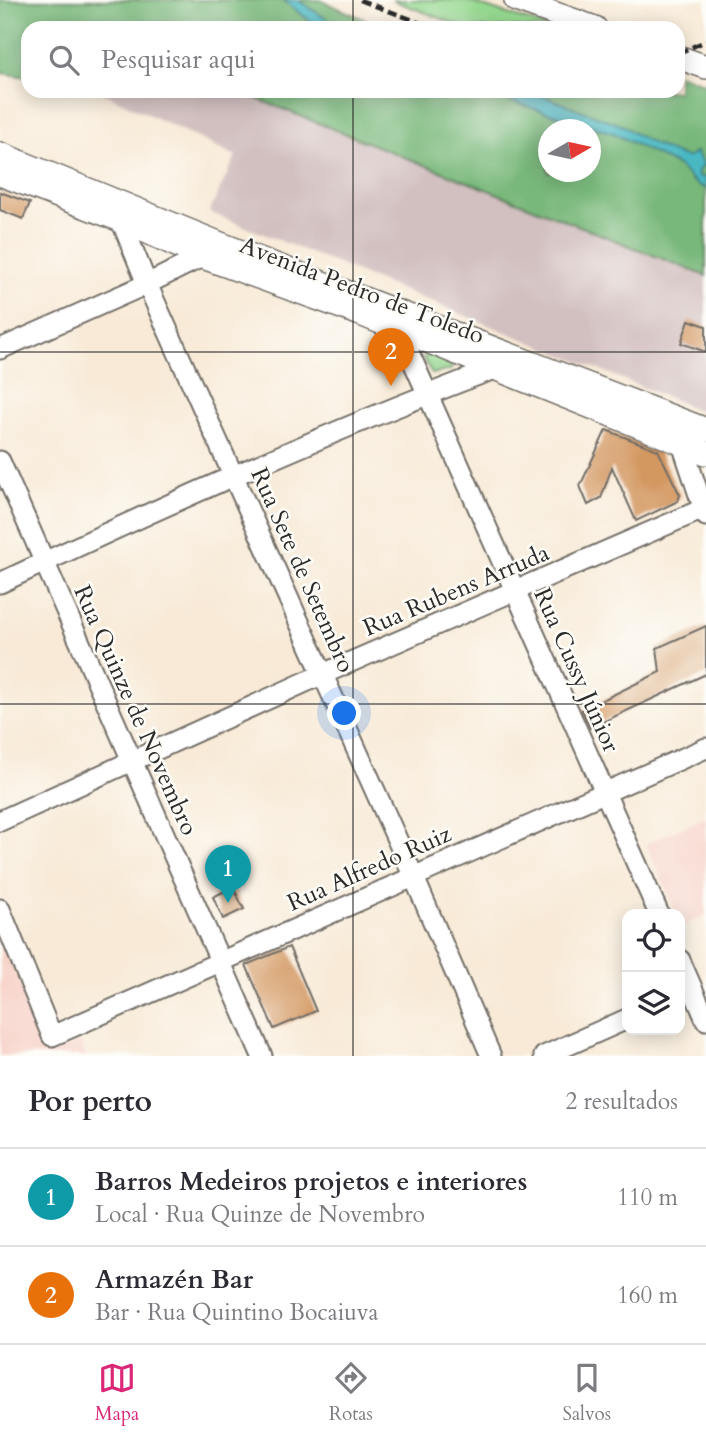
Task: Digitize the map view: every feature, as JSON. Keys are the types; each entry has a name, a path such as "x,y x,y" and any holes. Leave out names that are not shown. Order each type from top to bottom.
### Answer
{"main road":[{"path":"516,0 575,21"},
{"path":"685,60 706,67"},
{"name":"Avenida Pedro de Toledo","path":"0,154 122,213 203,257 361,306 399,330 494,369 694,433"},
{"name":"Avenida Pedro de Toledo","path":"0,174 223,245 361,306 694,433 706,453"}],"street":[{"name":"Rua Sete de Setembro","path":"122,213 147,284 413,875 491,1056"},
{"path":"0,349 147,284 223,245"},
{"name":"Rua Cussy Júnior","path":"399,330 658,909"},
{"path":"0,583 234,477 426,394 494,369"},
{"path":"694,433 704,513"},
{"name":"Rua Quinze de Novembro","path":"0,461 262,1056"},
{"name":"Rua Rubens Arruda","path":"0,821 323,674 514,591 704,513"},
{"name":"Rua Alfredo Ruiz","path":"0,909 52,1036 706,748"},
{"path":"685,972 706,1020"},
{"path":"544,1056 622,1021"}],"shaded area":[{"path":"114,98 255,98 706,275 706,413 209,212 236,156"},
{"path":"706,817 706,915 685,925 685,909 675,909 646,844"},
{"path":"0,933 51,1054 80,1042 86,1056 0,1056"}],"green space":[{"path":"0,0 320,0 368,21 21,21 21,76 0,73"},
{"path":"392,0 464,0 529,21 448,21"},
{"path":"685,76 706,84 706,276 255,98 685,98"},
{"path":"430,353 452,366 451,370 432,374 423,358"}],"water":[{"path":"283,0 298,0 330,21 310,21"},
{"path":"500,98 548,98 624,126 675,154 689,157 696,152 702,162 706,162 706,166 703,165 698,171 698,177 706,177 706,188 697,185 678,166 601,129 601,119 568,119"}],"building":[{"path":"0,192 30,203 23,219 0,210"},
{"path":"689,320 706,326 706,352 681,343"},
{"path":"606,430 658,450 680,495 678,501 636,521 612,467 601,498 588,505 580,486"},
{"path":"706,626 706,674 590,728 582,710 660,672 657,648"},
{"path":"233,887 244,909 223,919 213,897"},
{"path":"289,947 316,1011 274,1029 246,965"}],"railway":[{"path":"360,0 416,21"},
{"path":"685,50 706,41"}],"place":[{"name":"Armazén Bar","path":"391,386"},
{"name":"Barros Medeiros projetos e interiores","path":"228,903"}]}
